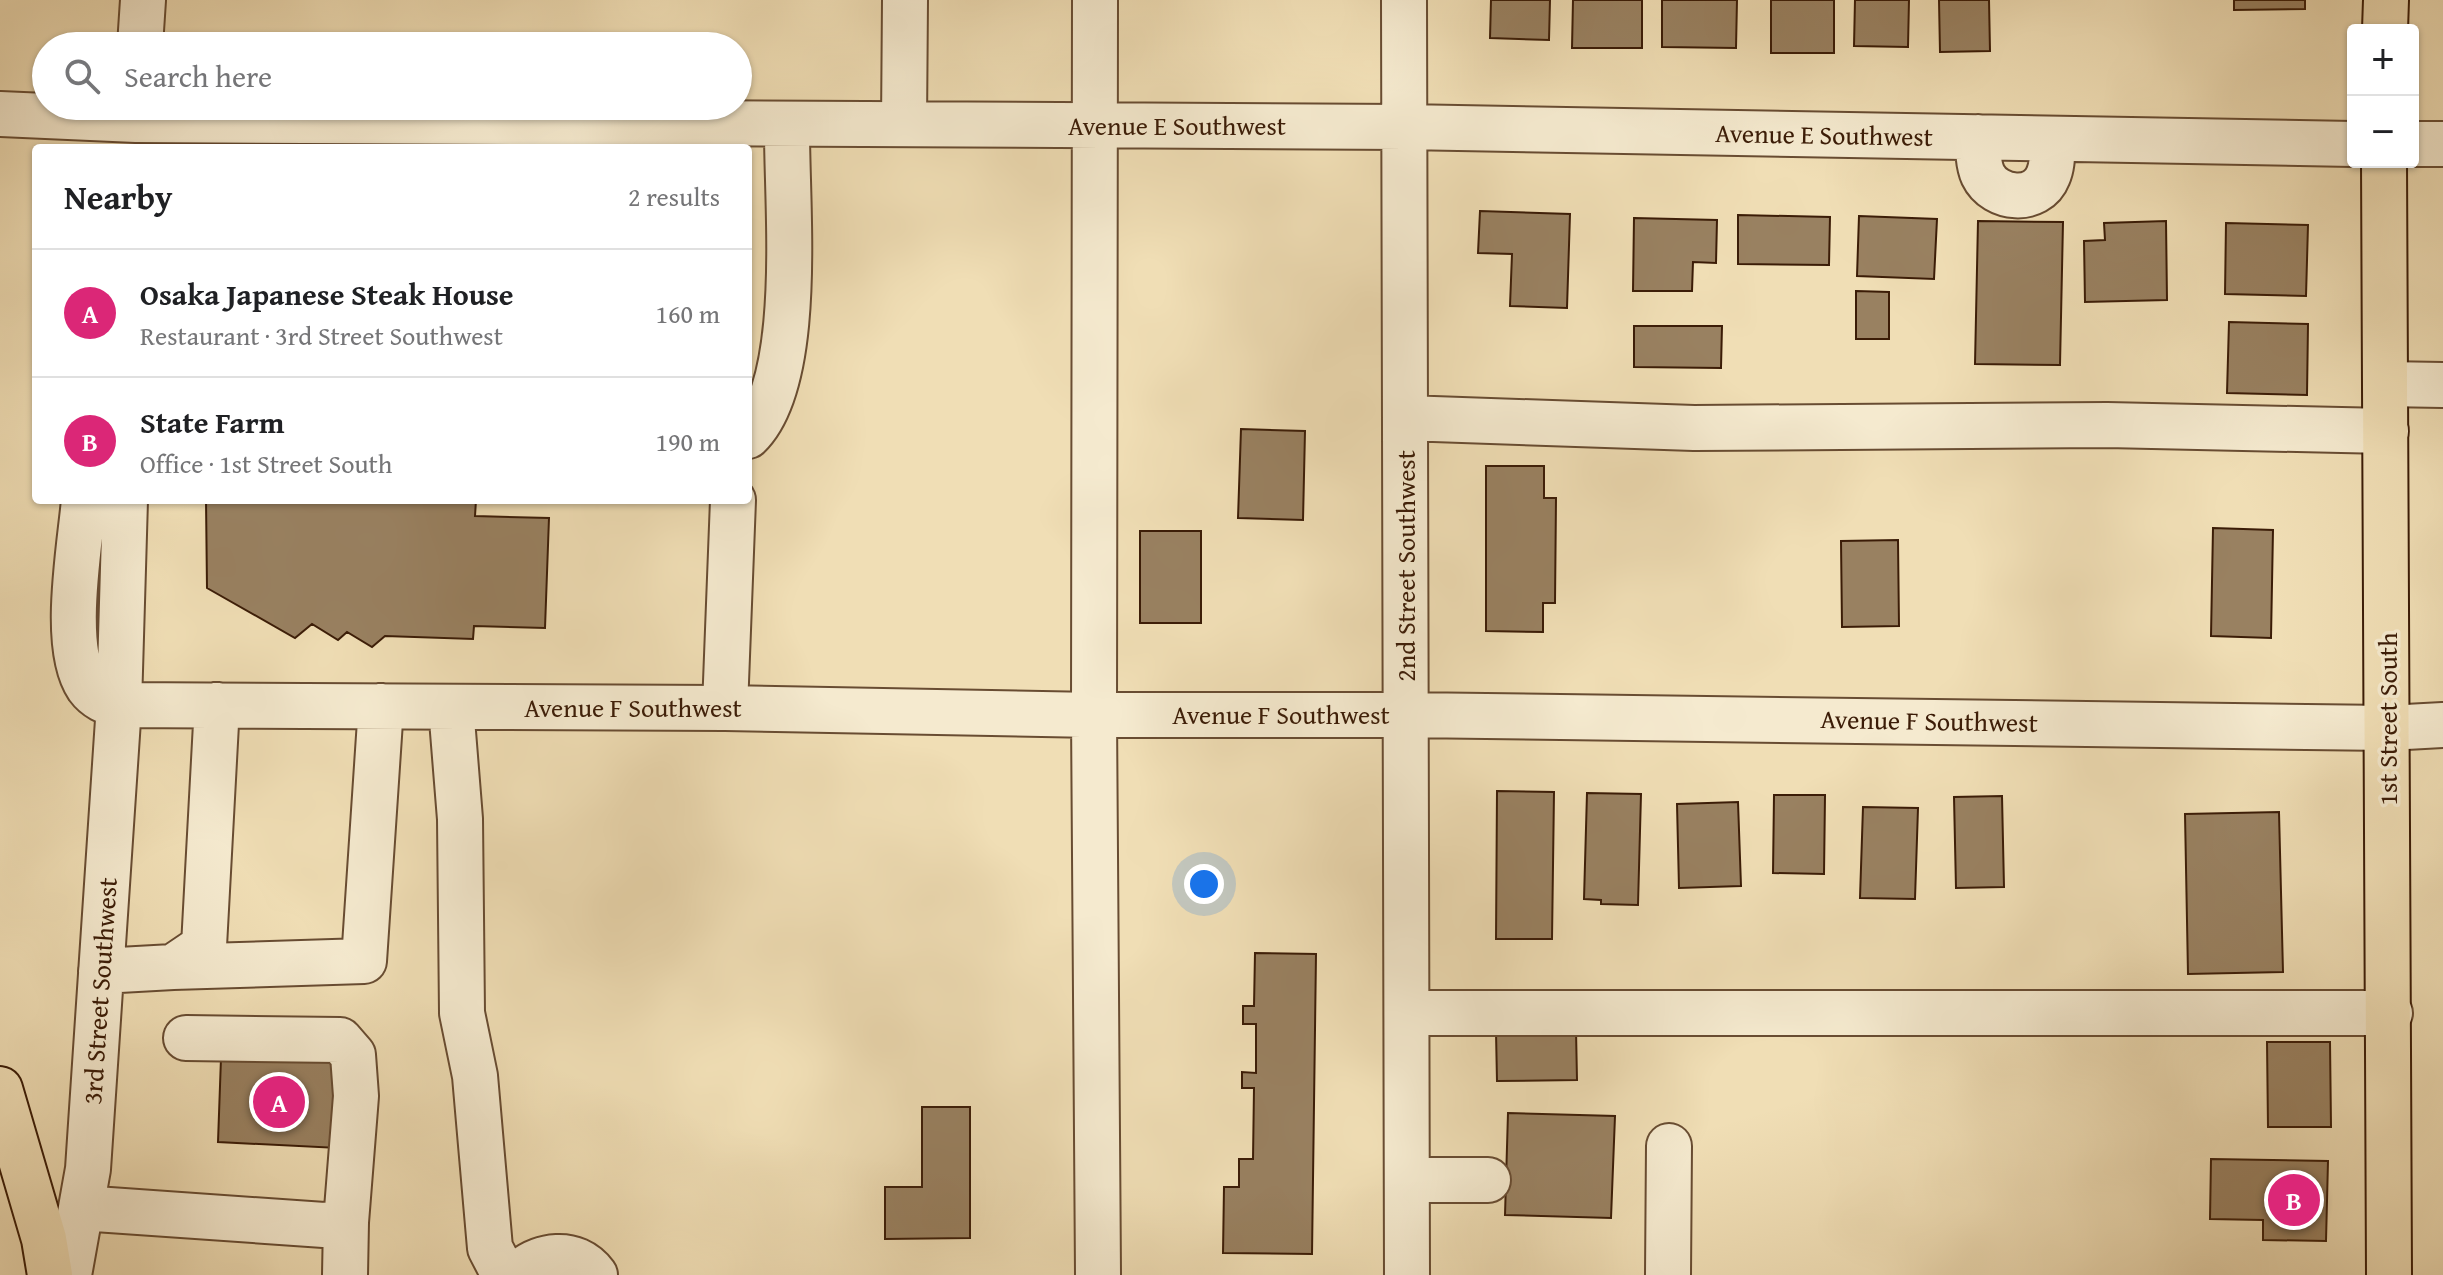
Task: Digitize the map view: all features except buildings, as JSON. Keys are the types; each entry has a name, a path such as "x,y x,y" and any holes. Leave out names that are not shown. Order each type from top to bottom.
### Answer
{"main road":[{"path":"2385,24 2386,0"},
{"name":"1st Street South","path":"2384,168 2389,1275"},
{"path":"0,1089 44,1239 50,1275"}],"street":[{"path":"141,32 143,0"},
{"path":"904,124 905,0"},
{"path":"1095,0 1094,715 1098,1275"},
{"name":"2nd Street Southwest","path":"1404,0 1407,1275"},
{"name":"Avenue E Southwest","path":"0,114 32,118"},
{"name":"Avenue E Southwest","path":"50,120 132,130 787,124 1094,125 1404,127 2347,144"},
{"path":"752,432 760,424 775,393 787,324 787,124"},
{"path":"1978,137 1983,175 1995,190 2014,197 2036,192 2048,178 2053,139"},
{"path":"2419,144 2443,144"},
{"path":"2385,384 2443,385"},
{"path":"1405,418 1694,428 2107,425 2386,431"},
{"path":"84,504 75,606 77,651 85,684 106,702 119,705"},
{"name":"3rd Street Southwest","path":"69,1275 88,1169 119,705 125,504"},
{"path":"725,708 733,504"},
{"name":"Avenue F Southwest","path":"119,705 725,708 1094,715 1407,715 2388,728 2443,725"},
{"path":"173,967 204,946 217,705"},
{"path":"101,971 364,961 381,706"},
{"path":"451,707 461,835 462,1013 475,1076 490,1248 504,1275"},
{"path":"1407,1013 2390,1013"},
{"path":"186,1038 340,1040 353,1055 356,1096 345,1275"},
{"path":"1668,1275 1669,1146"},
{"path":"1407,1180 1488,1180"},
{"path":"81,1208 324,1225 346,1222"},
{"path":"517,1275 545,1257 565,1256 588,1266 595,1275"}],"place":[{"name":"Osaka Japanese Steak House","path":"279,1102"},
{"name":"State Farm","path":"2294,1200"}]}
